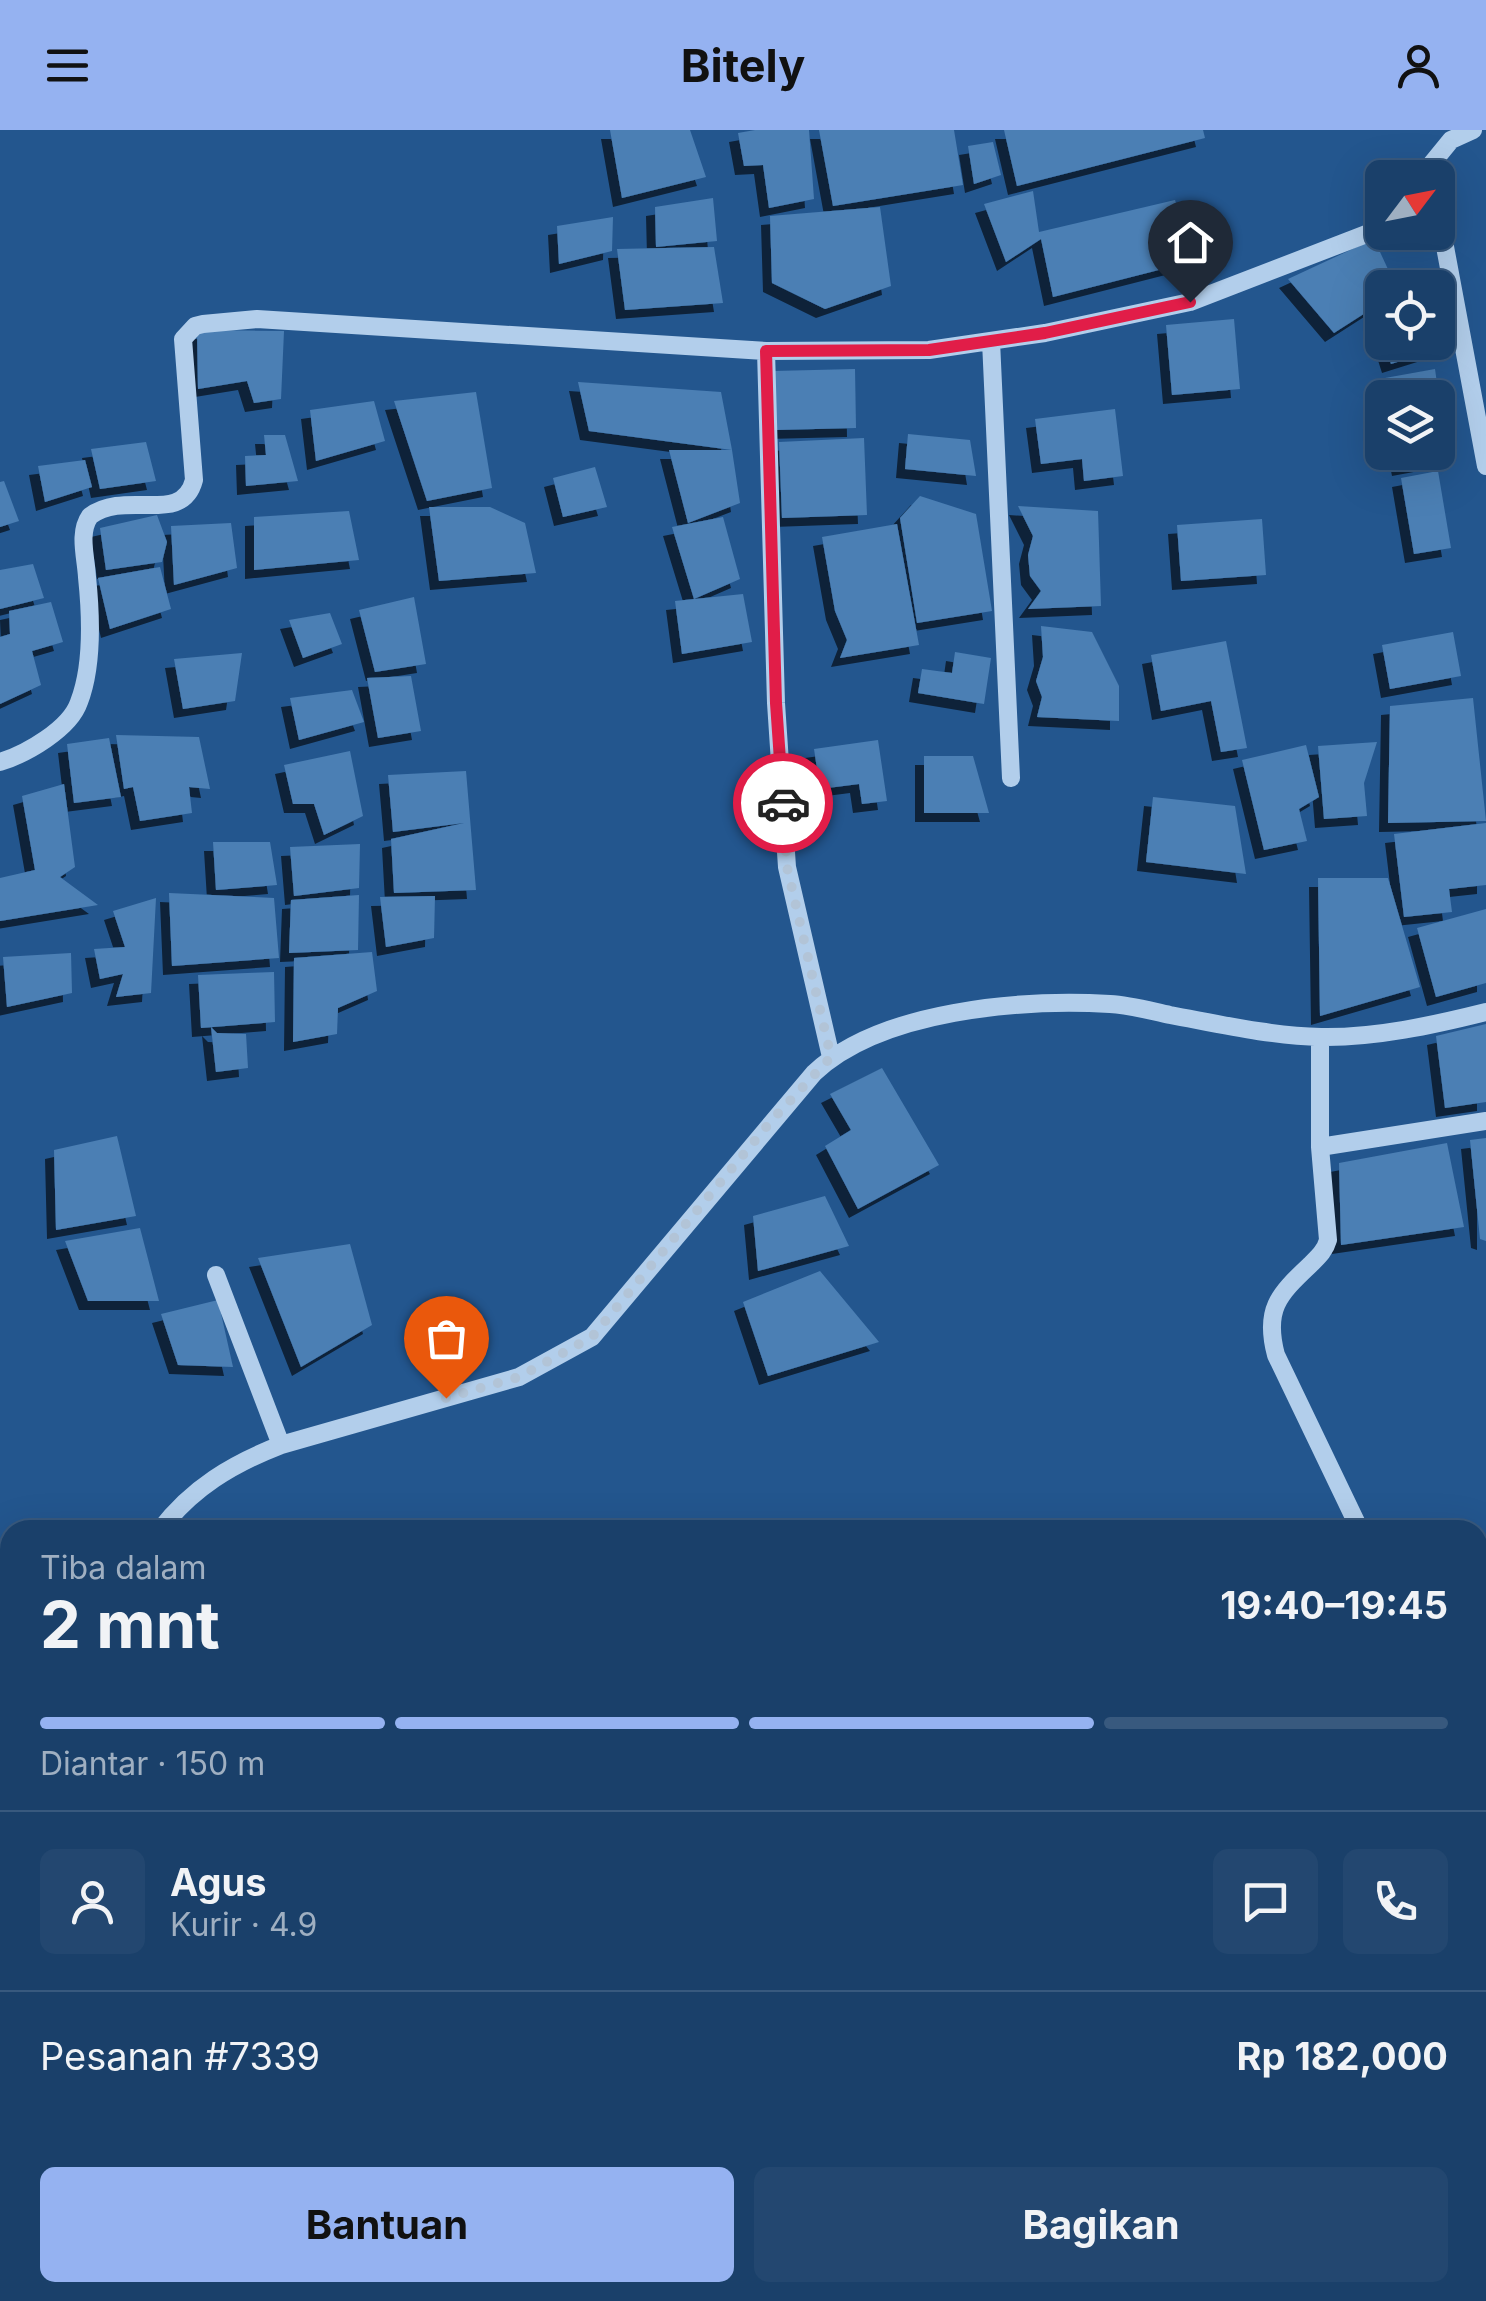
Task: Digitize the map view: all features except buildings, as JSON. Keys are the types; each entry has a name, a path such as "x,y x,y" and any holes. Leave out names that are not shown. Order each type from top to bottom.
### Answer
{"street":[{"path":"1435,160 1451,140 1473,130"},
{"path":"0,762 21,755 55,732 79,705 87,664 89,590 83,534 90,516 115,504 171,506 187,499 191,492 194,480 183,338 195,326 257,319 766,351 929,350 1045,333 1190,302 1365,235"},
{"path":"1446,250 1486,466"},
{"path":"991,341 1011,778"},
{"path":"766,351 776,703 787,867 831,1057"},
{"path":"168,1520 182,1502 245,1459 519,1377 592,1337 772,1120 831,1057 900,1024 1010,1006 1113,1004 1211,1023 1320,1037 1362,1034 1486,1012"},
{"path":"1320,1037 1320,1147 1328,1240 1325,1250 1282,1290 1270,1320 1270,1334 1276,1355 1355,1520"},
{"path":"1320,1147 1486,1121"},
{"path":"216,1275 282,1445"}],"way so far":[{"path":"446,1398 519,1377 592,1337 772,1120 831,1057 787,867 783,803"}],"route":[{"path":"783,803 776,703 766,351 929,350 1045,333 1190,302"}]}
